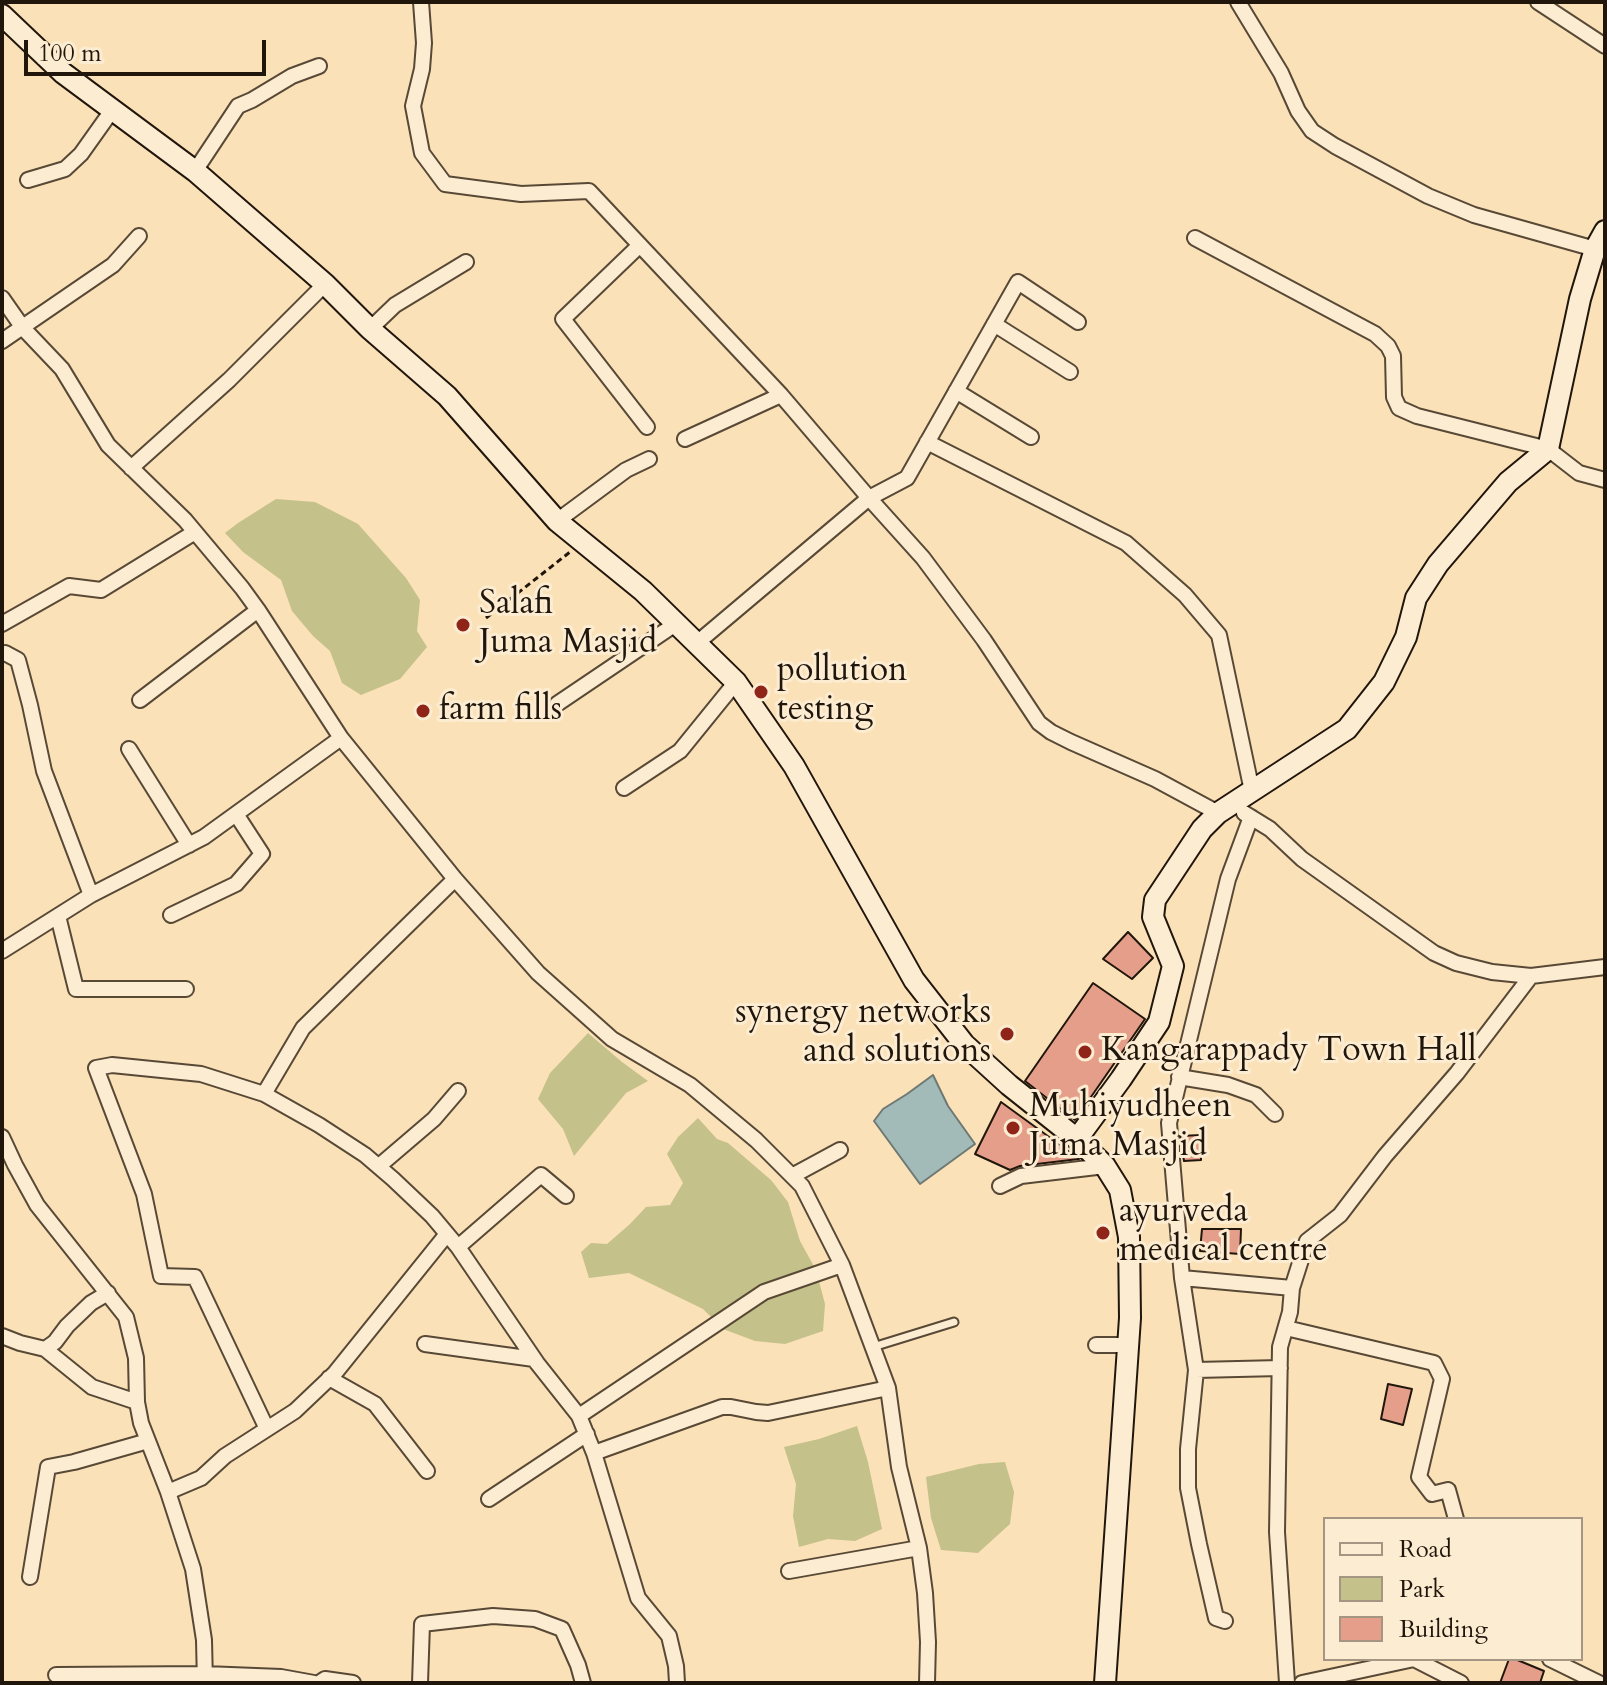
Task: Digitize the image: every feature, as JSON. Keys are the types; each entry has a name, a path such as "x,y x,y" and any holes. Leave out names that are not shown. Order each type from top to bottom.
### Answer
{"main road":[{"path":"2,15 63,73 195,171 325,284 370,329 447,396 557,521 643,591 736,682 794,766 914,980 964,1044 1105,1166 1120,1190 1129,1237 1130,1318 1105,1683"},
{"path":"1077,1139 1159,1022 1173,966 1153,917 1155,900 1202,829 1225,809 1347,729 1384,682 1406,637 1416,598 1438,564 1508,482 1548,449 1580,299 1600,240"}],"street":[{"path":"421,2 424,43 422,69 413,106 422,153 445,184 521,194 589,191 781,395 931,570 984,640 1039,723 1061,737 1155,779 1251,817 1270,829 1302,859 1434,953 1456,963 1492,972 1531,976 1605,967"},
{"path":"1238,2 1312,131 1440,201 1474,215 1600,240"},
{"path":"1538,2 1605,46"},
{"path":"195,171 238,106 292,76 319,66"},
{"path":"28,180 65,169 81,154 113,109"},
{"path":"2,341 113,265 139,236"},
{"path":"1195,238 1375,334 1388,346 1393,356 1394,397 1399,408 1417,416 1548,449 1579,473 1605,480"},
{"path":"640,245 563,319 647,427"},
{"path":"370,329 395,305 466,262"},
{"path":"697,643 869,498 907,478 1018,282 1078,322"},
{"path":"131,468 229,380 325,284"},
{"path":"2,298 23,328 62,369 108,445 195,532 258,610 341,738 455,879 538,973 612,1039 690,1085 756,1140 802,1186 842,1265 888,1388 899,1467 919,1548 927,1629 927,1683"},
{"path":"994,324 1070,372"},
{"path":"956,391 1031,437"},
{"path":"685,439 781,395"},
{"path":"927,442 1126,543 1185,595 1219,635 1252,791"},
{"path":"557,521 626,470 649,459"},
{"path":"2,624 69,586 101,590 195,532"},
{"path":"140,700 258,610"},
{"path":"557,704 677,623"},
{"path":"2,654 18,660 44,771 91,895"},
{"path":"624,788 680,751 736,682"},
{"path":"2,951 91,895 204,837 341,738"},
{"path":"129,749 189,845"},
{"path":"171,915 236,884 262,854 236,814"},
{"path":"1225,1621 1216,1618 1188,1488 1188,1449 1196,1370 1182,1278 1169,1123 1228,879 1251,817"},
{"path":"264,1094 303,1028 455,879"},
{"path":"58,916 76,989 186,989"},
{"path":"1287,1683 1277,1532 1280,1347 1290,1312 1292,1288 1307,1241 1340,1215 1385,1156 1457,1073 1531,976"},
{"path":"267,1429 195,1277 161,1276 144,1194 96,1068 112,1065 201,1074 264,1094 365,1155 415,1199 458,1247 534,1359 579,1416 594,1453 638,1598 669,1636 677,1683"},
{"path":"1179,1077 1228,1085 1256,1095 1275,1114"},
{"path":"379,1166 434,1119 458,1091"},
{"path":"2,1137 37,1205 126,1317 136,1358 141,1423 193,1569 201,1610 205,1678"},
{"path":"792,1176 840,1150"},
{"path":"1000,1186 1021,1176 1105,1166"},
{"path":"458,1247 541,1175 566,1196"},
{"path":"168,1492 201,1478 225,1456 295,1411 329,1378 447,1234"},
{"path":"579,1416 764,1292 842,1265"},
{"path":"1182,1278 1292,1288"},
{"path":"45,1349 91,1303 108,1293"},
{"path":"1286,1328 1434,1363 1442,1379 1419,1477 1432,1494 1448,1490 1455,1517"},
{"path":"2,1336 45,1349 92,1387 137,1402"},
{"path":"425,1344 534,1359"},
{"path":"1096,1345 1128,1345"},
{"path":"1196,1370 1280,1368"},
{"path":"329,1378 375,1404 427,1471"},
{"path":"594,1453 722,1407 768,1413 888,1388"},
{"path":"489,1499 587,1434"},
{"path":"30,1577 48,1467 148,1441"},
{"path":"789,1571 919,1548"},
{"path":"420,1683 422,1624 493,1616 535,1619 562,1629 583,1683"},
{"path":"1302,1683 1405,1661"},
{"path":"1418,1661 1461,1683"},
{"path":"1554,1661 1599,1683"},
{"path":"56,1675 80,1679 281,1677 316,1683 325,1679 353,1683"}],"lane":[{"path":"873,1347 954,1322"}],"path":[{"path":"486,618 582,542"}],"green space":[{"path":"276,499 315,502 358,524 406,578 420,600 417,631 427,647 400,679 361,695 342,683 330,651 292,611 281,580 243,552 225,533"},
{"path":"588,1033 648,1081 626,1093 574,1156 563,1129 538,1099 550,1073"},
{"path":"698,1118 717,1139 728,1143 771,1180 788,1202 800,1241 816,1270 825,1304 823,1331 785,1344 755,1341 723,1329 703,1309 629,1273 589,1278 581,1252 591,1243 607,1244 646,1207 670,1205 683,1183 667,1154 678,1137"},
{"path":"857,1426 882,1529 855,1541 828,1539 799,1547 793,1516 796,1484 784,1447"},
{"path":"1005,1462 1014,1492 1010,1524 978,1553 941,1550 931,1518 926,1477 979,1464"}],"water":[{"path":"933,1075 948,1106 975,1144 920,1184 874,1121 883,1109"}],"building":[{"path":"1128,932 1153,958 1132,979 1103,959"},
{"name":"Kangarappady Town Hall","path":"1093,983 1145,1019 1075,1120 1025,1081"},
{"name":"Muhiyudheen Juma Masjid","path":"1001,1102 1079,1159 1010,1170 975,1154"},
{"path":"1201,1135 1201,1160 1184,1161 1180,1136"},
{"path":"1202,1229 1241,1229 1240,1254 1200,1251"},
{"path":"1388,1384 1412,1389 1403,1425 1381,1419"},
{"path":"1508,1661 1520,1661 1544,1671 1540,1683 1500,1683"}],"place":[{"name":"Salafi Juma Masjid","path":"463,625"},
{"name":"pollution testing","path":"761,692"},
{"name":"farm fills","path":"423,711"},
{"name":"synergy networks and solutions","path":"1007,1034"},
{"name":"Kangarappady Town Hall","path":"1085,1052"},
{"name":"Muhiyudheen Juma Masjid","path":"1013,1128"},
{"name":"ayurveda medical centre","path":"1103,1233"}]}
